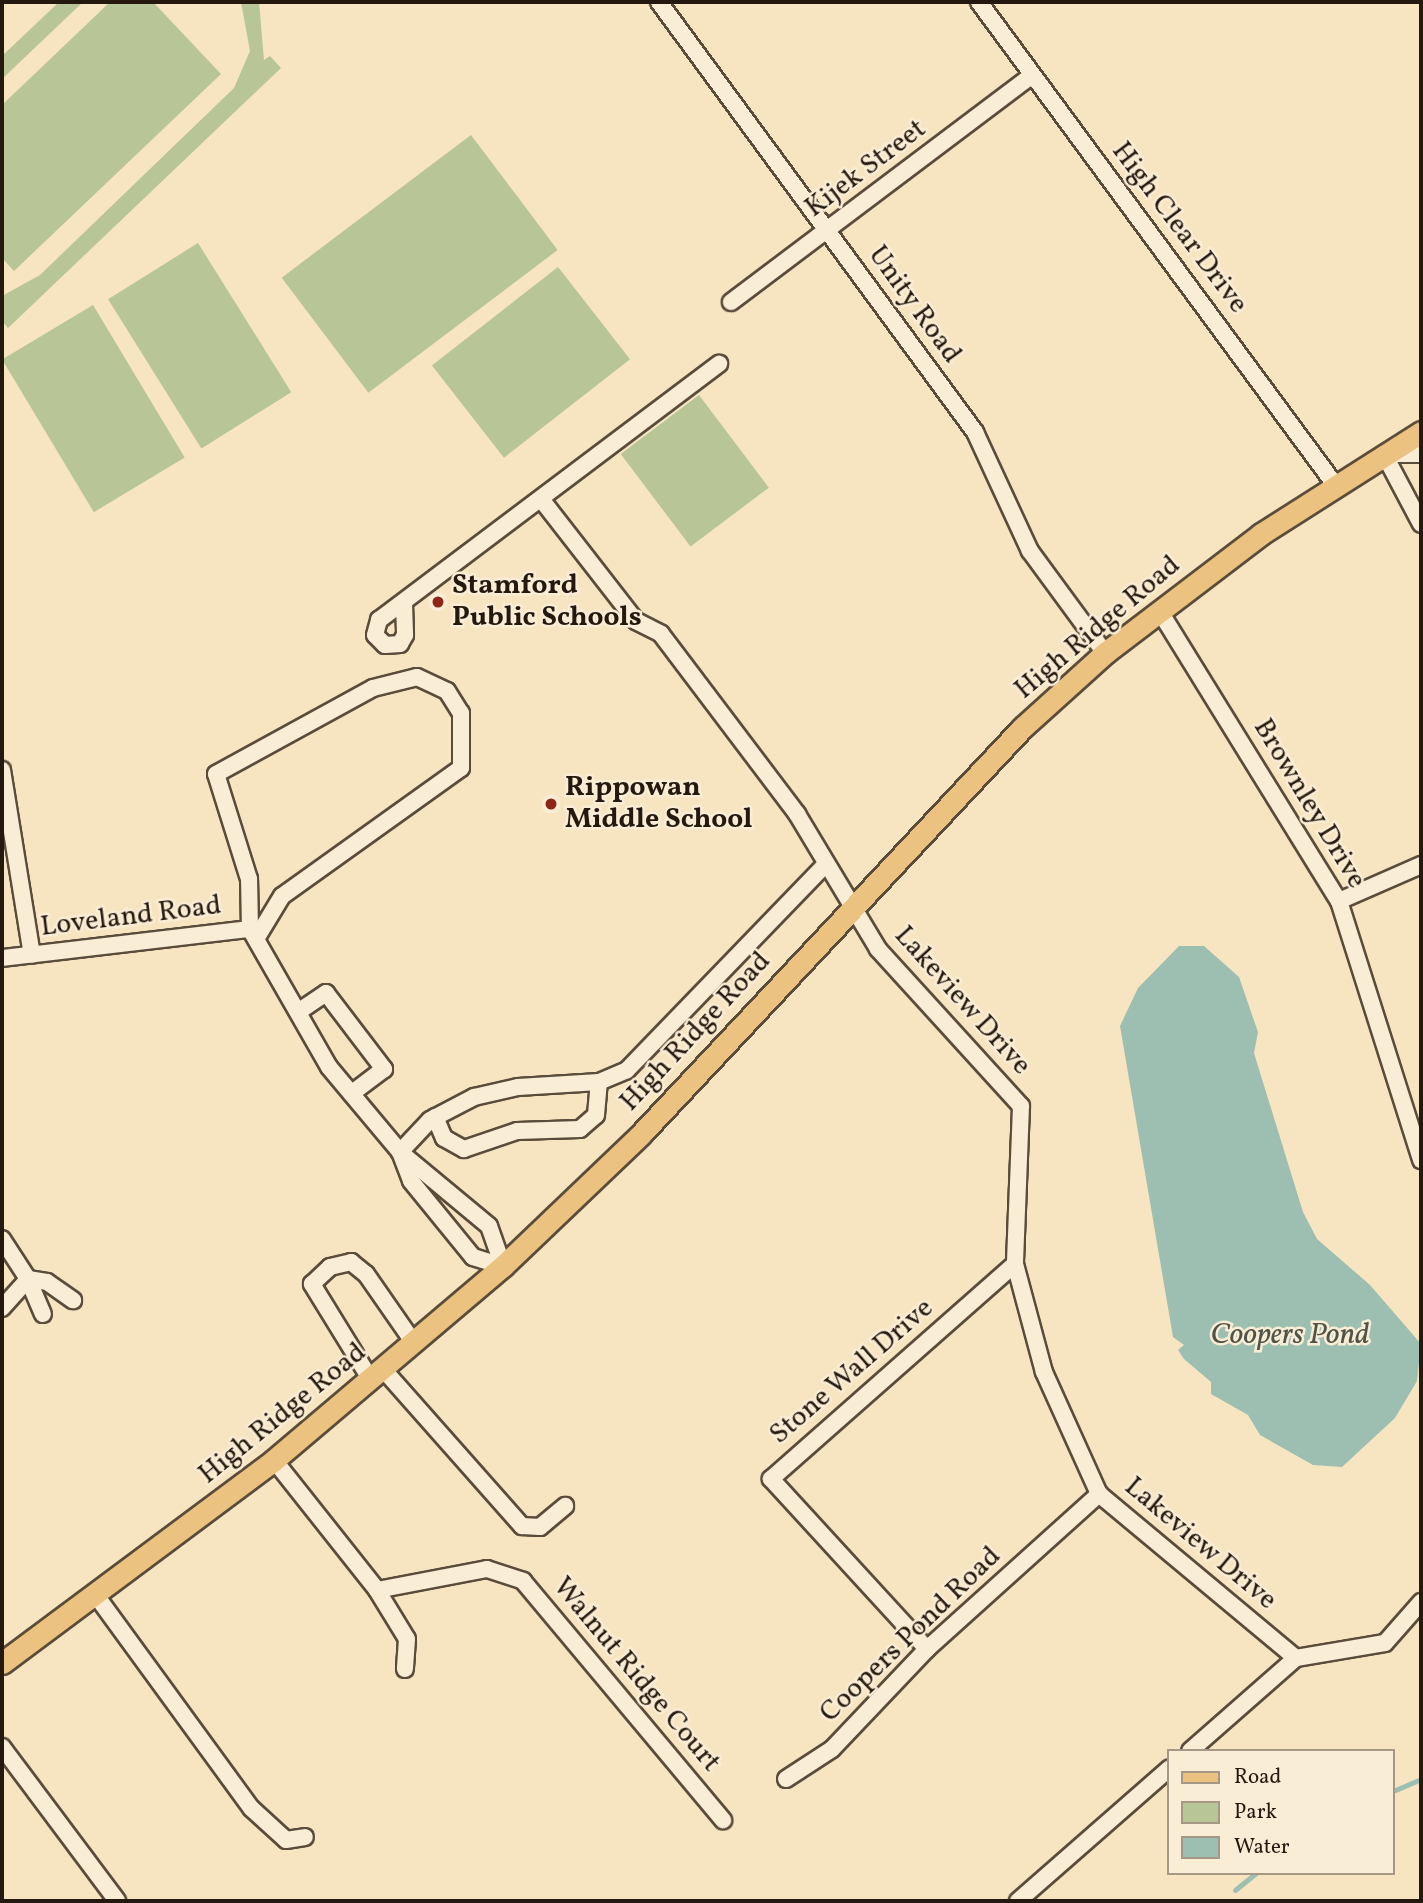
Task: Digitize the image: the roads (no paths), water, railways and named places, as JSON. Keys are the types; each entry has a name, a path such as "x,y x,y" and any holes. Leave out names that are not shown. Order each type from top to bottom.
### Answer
{"main road":[{"name":"High Ridge Road","path":"2,1663 274,1460 503,1266 640,1134 851,905 1022,728 1105,653 1159,610 1336,486 1421,432"}],"street":[{"name":"Unity Road","path":"659,2 975,432 1030,551 1105,653"},
{"name":"High Clear Drive","path":"979,2 1336,486"},
{"name":"Kijek Street","path":"731,302 1032,75"},
{"path":"404,604 719,364"},
{"path":"1421,454 1384,454 1421,523"},
{"name":"Lakeview Drive","path":"541,499 636,621 661,634 797,814 878,949 1021,1106 1015,1264 1044,1372 1099,1494 1296,1658"},
{"name":"Brownley Drive","path":"1159,610 1339,901 1413,1110 1421,1160"},
{"path":"417,677 446,691 461,713 461,768 282,896 253,934 249,880 216,774 373,688 417,677"},
{"path":"2,771 32,955"},
{"path":"400,1152 435,1117 474,1097 519,1087 599,1082 644,1056 826,864"},
{"path":"1339,901 1421,865"},
{"name":"Loveland Road","path":"2,958 253,934 298,1012 352,1094 400,1152 489,1226 503,1266 484,1263 463,1248 411,1181 400,1152"},
{"path":"298,1012 326,993 384,1069 352,1094"},
{"path":"435,1117 444,1138 464,1149 517,1131 580,1129 596,1115 599,1082"},
{"path":"3,1238 28,1279 43,1314"},
{"path":"414,1343 366,1274 351,1262 330,1267 312,1284 377,1375 522,1526 540,1527 565,1506"},
{"name":"Stone Wall Drive","path":"927,1649 771,1479 1015,1264"},
{"path":"28,1279 47,1282 73,1300"},
{"path":"2,1308 28,1279"},
{"path":"274,1460 377,1590 407,1639 405,1669"},
{"name":"Coopers Pond Road","path":"786,1779 832,1749 927,1649 1099,1494"},
{"name":"Walnut Ridge Court","path":"377,1590 487,1569 523,1581 723,1821"},
{"path":"95,1594 251,1808 286,1840 305,1837"},
{"path":"1192,1749 1296,1658 1385,1643 1421,1602"},
{"path":"2,1746 117,1901"},
{"path":"1018,1901 1168,1770"}],"water":[{"name":"Coopers Pond","path":"1179,946 1204,946 1239,977 1258,1032 1254,1053 1303,1212 1317,1239 1370,1285 1421,1344 1417,1381 1395,1418 1342,1467 1313,1465 1260,1435 1248,1415 1211,1394 1211,1382 1184,1359 1178,1350 1184,1345 1173,1337 1120,1026 1138,988"}],"waterway":[{"path":"1395,1790 1421,1779"},
{"path":"1235,1890 1254,1875"}],"place":[{"name":"Stamford Public Schools","path":"438,602"},
{"name":"Rippowan Middle School","path":"551,804"}]}
